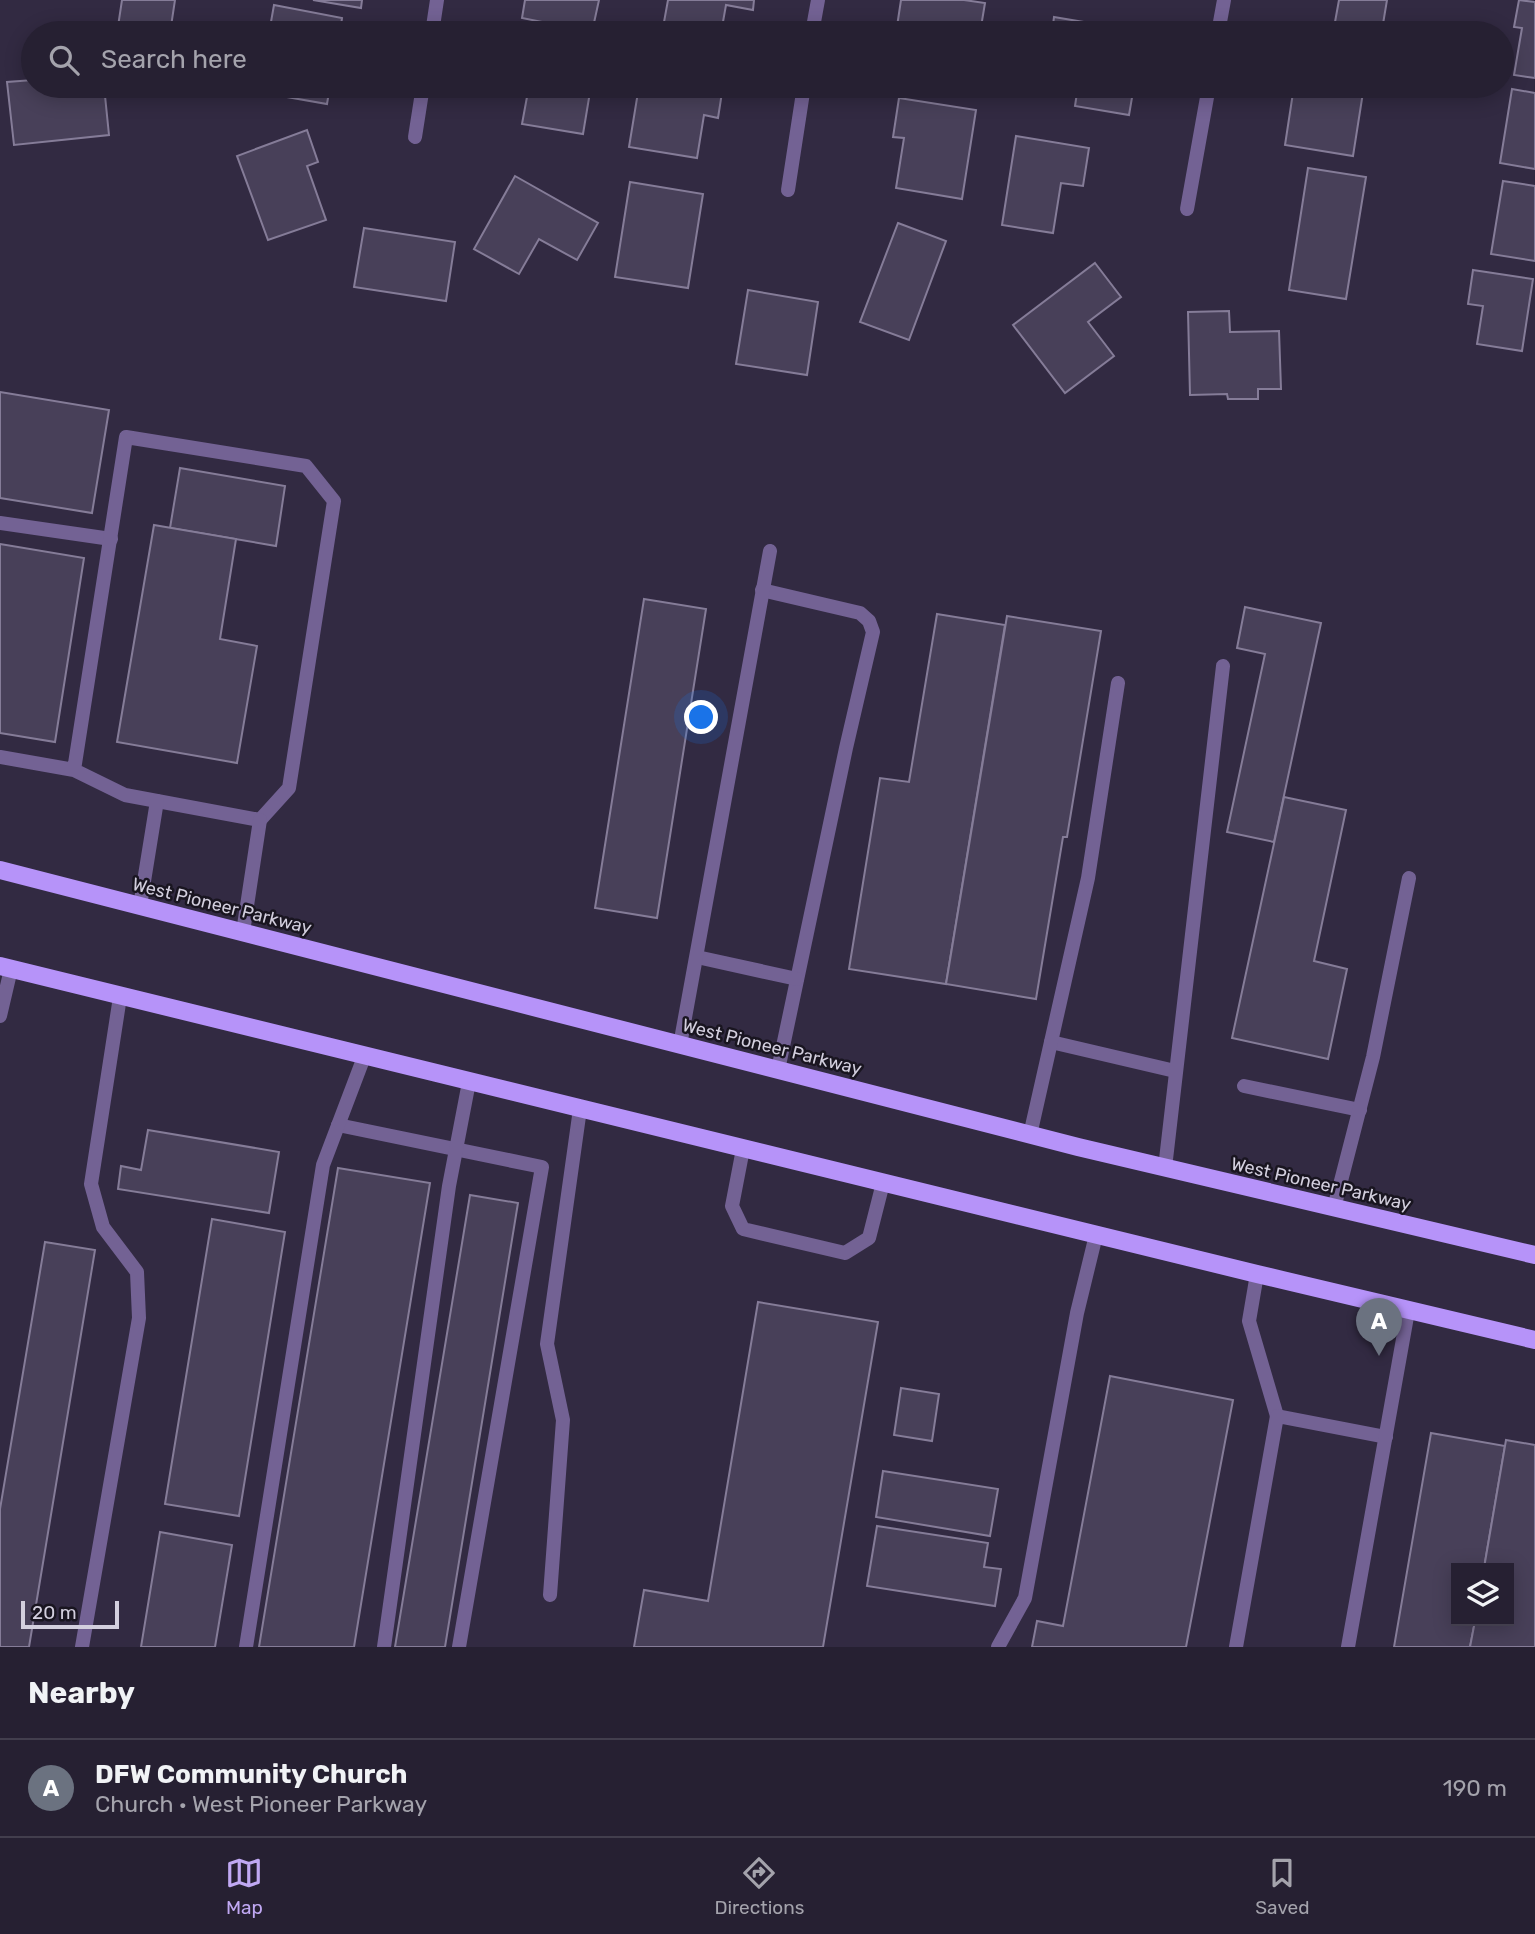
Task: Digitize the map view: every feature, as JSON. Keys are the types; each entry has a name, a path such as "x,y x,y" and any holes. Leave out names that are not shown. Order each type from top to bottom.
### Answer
{"main road":[{"name":"West Pioneer Parkway","path":"0,870 1030,1135 1535,1255"},
{"path":"5,968 1535,1340"}],"street":[{"path":"434,21 437,0"},
{"path":"815,21 818,0"},
{"path":"1220,21 1224,0"},
{"path":"415,137 421,98"},
{"path":"788,190 802,98"},
{"path":"1187,209 1207,98"},
{"path":"74,770 126,437 306,466 334,501 289,788 260,820 243,932"},
{"path":"0,523 111,539"},
{"path":"680,1045 769,551"},
{"path":"762,590 860,613 869,621 873,632 778,1070"},
{"path":"1164,1168 1223,666"},
{"path":"1030,1135 1088,878 1118,683"},
{"path":"0,757 74,770 125,795 260,820"},
{"path":"140,906 157,801"},
{"path":"1334,1209 1373,1057 1409,878"},
{"path":"696,957 797,978"},
{"path":"0,1016 5,968"},
{"path":"82,1647 139,1318 137,1272 103,1227 91,1184 120,997"},
{"path":"1051,1042 1175,1071"},
{"path":"246,1647 323,1165 364,1057"},
{"path":"384,1647 449,1186 469,1082"},
{"path":"1244,1086 1360,1110"},
{"path":"550,1595 564,1420 547,1343 580,1109"},
{"path":"338,1125 541,1167 459,1647"},
{"path":"743,1149 732,1206 743,1229 845,1253 869,1238 883,1183"},
{"path":"998,1647 1025,1598 1074,1326 1096,1235"},
{"path":"1236,1647 1277,1416 1249,1321 1257,1274"},
{"path":"1348,1647 1408,1311"},
{"path":"1277,1416 1386,1437"}],"building":[{"path":"122,0 175,0 172,21 119,21"},
{"path":"313,0 362,0 361,8"},
{"path":"525,0 599,0 594,21 537,21 522,18"},
{"path":"668,0 754,0 753,10 726,5 723,21 664,21"},
{"path":"901,0 964,0 985,3 982,21 898,21"},
{"path":"1339,0 1387,0 1384,21 1335,21"},
{"path":"1519,0 1535,2 1535,78 1514,75 1522,28 1514,27"},
{"path":"274,5 342,18 342,21 271,21"},
{"path":"1054,17 1078,21 1054,21"},
{"path":"21,81 21,98 105,98 109,135 14,145 7,82"},
{"path":"1514,89 1535,93 1535,169 1500,163"},
{"path":"292,98 328,98 327,104"},
{"path":"527,98 589,98 583,134 522,124"},
{"path":"637,98 721,98 718,118 704,115 697,158 629,147"},
{"path":"899,98 976,110 962,199 896,188 904,138 893,137"},
{"path":"1076,98 1132,98 1129,115 1075,106"},
{"path":"1292,98 1362,98 1353,156 1285,145"},
{"path":"307,130 318,162 307,166 326,220 268,240 237,156"},
{"path":"1016,136 1089,148 1083,186 1061,183 1053,233 1002,225"},
{"path":"1308,168 1366,177 1346,299 1289,290"},
{"path":"515,176 598,223 577,260 539,239 519,274 474,249"},
{"path":"1503,181 1535,186 1535,261 1491,254"},
{"path":"630,182 703,194 688,288 615,277"},
{"path":"898,223 946,241 909,340 860,322"},
{"path":"364,228 455,242 446,301 354,287"},
{"path":"1095,263 1121,297 1088,322 1114,356 1065,393 1013,325"},
{"path":"1473,270 1533,279 1522,351 1477,344 1483,306 1468,304"},
{"path":"748,290 818,302 807,375 736,364"},
{"path":"1229,311 1230,332 1279,331 1281,389 1258,389 1258,399 1228,399 1227,394 1190,395 1188,312"},
{"path":"0,392 109,410 92,513 0,498"},
{"path":"180,468 285,486 276,546 170,528"},
{"path":"154,525 236,539 220,639 257,646 237,763 117,742"},
{"path":"0,544 84,558 55,742 0,733"},
{"path":"644,599 706,609 657,918 595,908"},
{"path":"1245,607 1321,623 1274,842 1227,832 1265,654 1237,648"},
{"path":"937,614 1005,625 946,984 849,969 880,778 909,782"},
{"path":"1007,616 1101,631 1067,837 1063,837 1036,999 946,984"},
{"path":"1284,797 1346,810 1314,961 1347,969 1328,1059 1232,1038"},
{"path":"148,1130 279,1152 269,1213 118,1189 121,1166 141,1170"},
{"path":"338,1168 430,1183 354,1647 259,1647"},
{"path":"470,1195 518,1203 445,1647 395,1647"},
{"path":"212,1219 285,1232 239,1516 165,1504"},
{"path":"45,1242 95,1250 29,1647 0,1647 0,1509"},
{"path":"758,1302 878,1322 823,1647 634,1647 644,1590 708,1601"},
{"path":"1110,1376 1233,1400 1186,1647 1032,1647 1037,1621 1063,1626"},
{"path":"901,1388 939,1394 932,1441 894,1435"},
{"path":"1431,1433 1505,1446 1485,1563 1451,1563 1451,1626 1474,1626 1470,1647 1394,1647"},
{"path":"1506,1440 1535,1445 1535,1647 1470,1647 1474,1626 1514,1626 1514,1563 1485,1563"},
{"path":"883,1471 998,1489 990,1536 876,1517"},
{"path":"877,1526 988,1543 984,1567 1001,1569 995,1606 867,1586"},
{"path":"160,1532 232,1545 215,1647 141,1647"}],"place":[{"name":"DFW Community Church","path":"1379,1356"}]}
